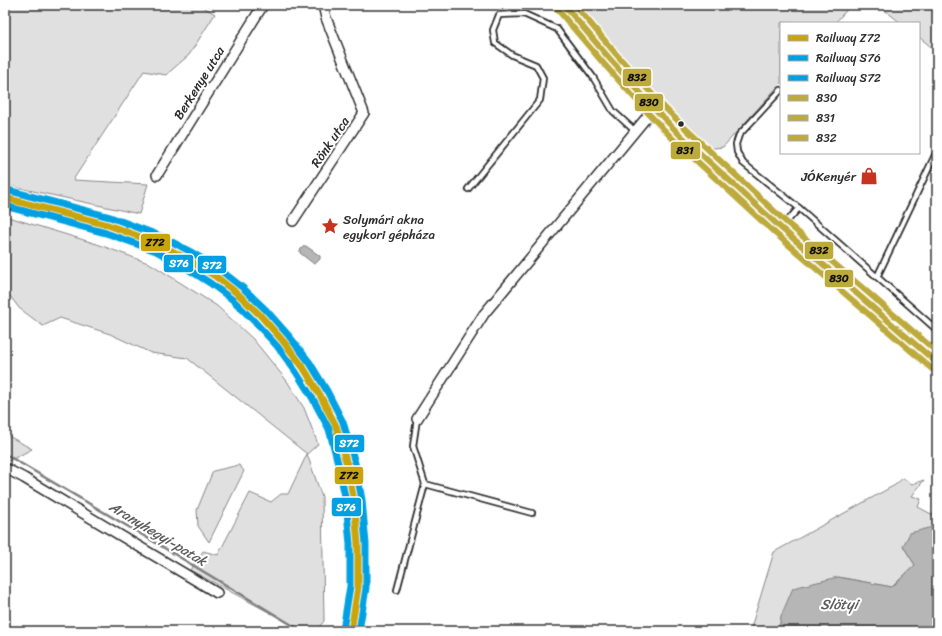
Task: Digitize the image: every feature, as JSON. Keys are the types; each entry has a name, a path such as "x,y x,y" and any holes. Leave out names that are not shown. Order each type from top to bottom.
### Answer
{"main road":[{"path":"564,5 655,109 679,134 781,228 937,363"}],"street":[{"name":"Berkenye utca","path":"157,175 263,5"},
{"name":"Rönk utca","path":"292,221 364,113 326,18 323,5"},
{"path":"417,419 484,314 635,131 655,109"},
{"path":"5,468 218,593"}],"lane":[{"path":"468,189 540,100 543,78 536,65 512,54 495,43 493,30 499,15 524,14 557,29 593,77 612,111 635,131"},
{"path":"780,91 739,135 736,144 737,152 743,162 800,208 937,330"},
{"path":"877,277 937,151"},
{"path":"781,228 800,208"},
{"path":"397,590 426,484 413,446 417,419"},
{"path":"426,484 532,513"}],"shaded area":[{"path":"5,5 200,5 215,14 189,55 166,75 144,71 73,180 148,184 139,214 5,185"},
{"path":"563,5 851,5 836,22 780,22 780,84 723,147 706,149"},
{"path":"878,5 937,5 937,52 920,38 920,22 900,22"},
{"path":"5,216 97,244 151,264 217,306 253,339 287,381 304,408 318,444 307,454 187,358 151,353 110,334 60,318 43,326 19,308 10,296 5,299"},
{"path":"5,434 32,449 9,461 5,459"},
{"path":"307,454 322,497 324,621 316,631 304,631 190,570 203,551 218,555 250,493 271,502 281,494 288,494"},
{"path":"239,465 244,471 209,542 198,526 197,510 213,471"},
{"path":"903,478 912,484 924,480 912,496 921,499 918,507 937,517 937,527 936,526 903,546 915,565 892,587 838,577 781,616 779,631 750,631 774,552 895,485"}],"water":[{"path":"304,246 320,256 320,259 316,263 314,264 300,253 300,250"},
{"name":"Slötyi","path":"936,526 937,631 779,631 781,616 793,588 838,577 892,587 915,565 903,546 910,533"}],"waterway":[{"name":"Aranyhegyi-patak","path":"5,454 302,631"}],"rail line":[{"name":"S72","path":"7,190 110,217 163,237 219,269 243,288 266,310 289,336 310,363 327,391 343,422 355,463 362,500 366,544 366,588 359,631"},
{"name":"Z72","path":"5,198 108,225 159,244 215,276 238,294 260,315 283,341 303,367 320,395 336,426 347,465 354,501 358,544 358,587 351,631"},
{"name":"S76","path":"5,206 106,233 156,251 210,283 233,300 277,346 313,399 329,429 339,467 346,502 350,544 350,586 343,630"}],"transit line":[{"name":"830","path":"564,5 610,59 679,134 781,228 937,363"},
{"name":"832","path":"575,5 616,54 685,128 786,222 937,352"},
{"name":"831","path":"558,10 604,64 674,140 776,234 932,369"}],"place":[{"name":"JÓKenyér","path":"869,176"},
{"name":"Solymári akna egykori gépháza","path":"330,226"}]}
